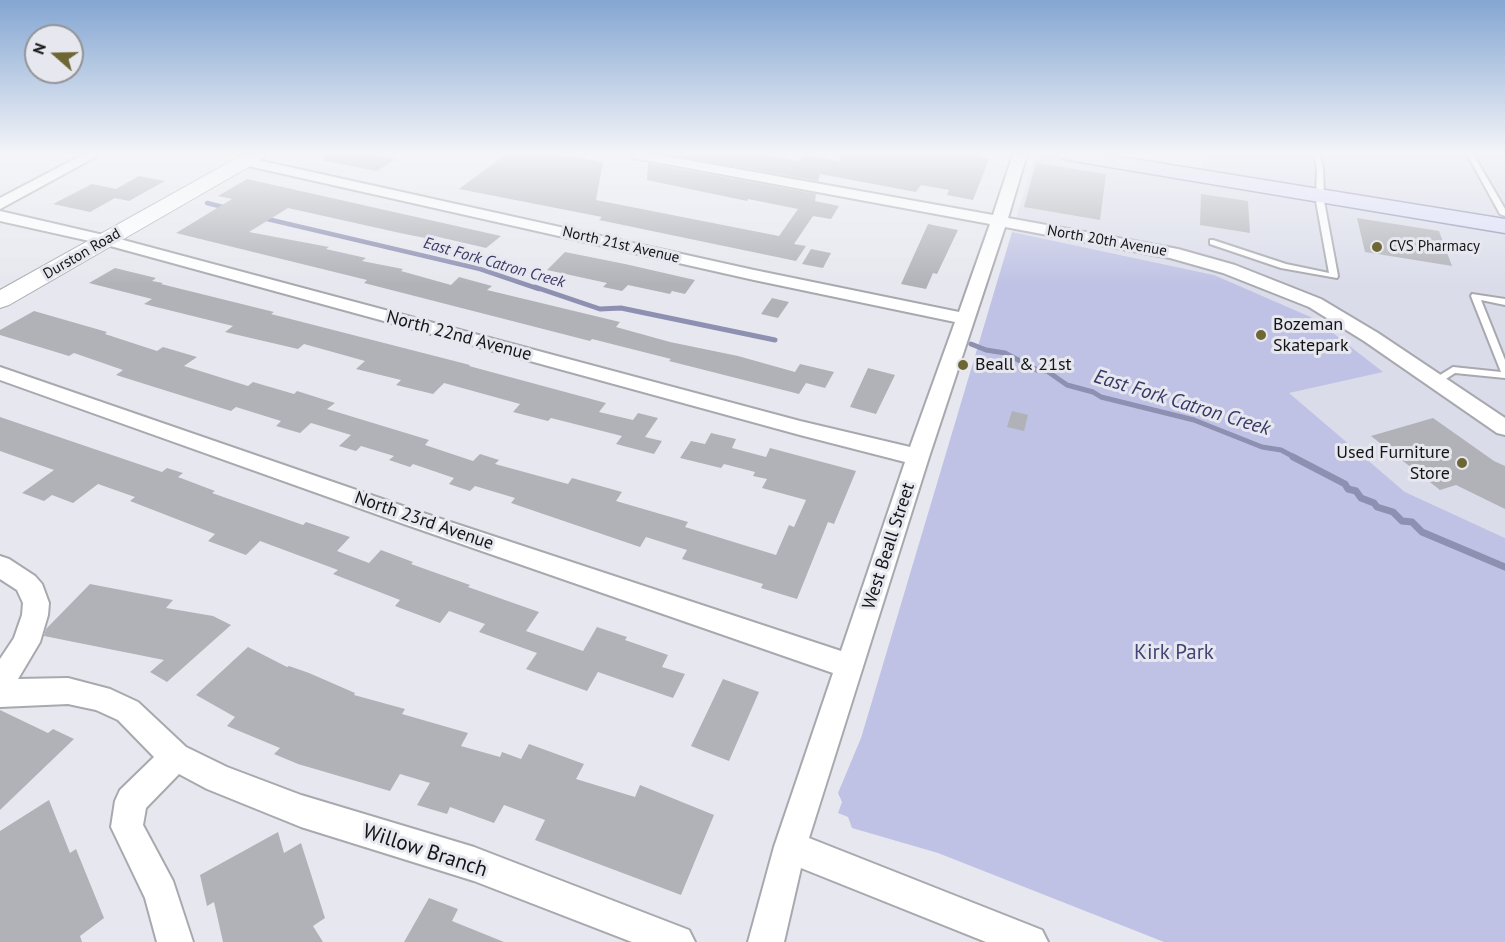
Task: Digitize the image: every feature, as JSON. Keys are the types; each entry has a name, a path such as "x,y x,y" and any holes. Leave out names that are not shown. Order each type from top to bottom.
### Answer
{"main road":[{"name":"Durston Road","path":"0,300 179,198"},
{"path":"1372,198 1505,218"}],"street":[{"name":"North 21st Avenue","path":"424,198 743,273 964,319"},
{"name":"North 20th Avenue","path":"873,198 1172,253 1229,268 1315,303 1352,325 1505,428"},
{"name":"West Beall Street","path":"766,942 790,847 918,457 1006,198"},
{"name":"North 22nd Avenue","path":"0,216 106,240 800,428 918,457"},
{"name":"North 23rd Avenue","path":"0,373 412,518 849,666"},
{"path":"0,566 26,583 33,591 36,603 35,615 26,642 0,684"},
{"name":"Willow Branch","path":"0,694 68,691 100,698 128,711 175,757 218,778 301,811 474,864 677,942"},
{"path":"175,757 131,801 127,827 161,893 175,942"},
{"path":"790,847 1030,942"}],"lane":[{"path":"1213,242 1284,266 1334,276 1320,198"},
{"path":"1494,198 1505,218"},
{"path":"1435,382 1453,370 1505,373 1475,296 1505,302"}],"shaded area":[{"path":"1022,198 1505,198 1505,538 1405,492 1288,393 1214,275 1012,232"}],"green space":[{"name":"Kirk Park","path":"1012,232 1214,275 1315,319 1383,372 1289,393 1405,492 1505,538 1505,942 1164,942 938,853 852,828 848,817 838,813 842,802 838,793 861,738"}],"building":[{"path":"65,198 134,198 129,201 115,198 90,212 53,204"},
{"path":"227,198 331,198 501,236 486,248 430,235 425,238 400,233 288,208 249,232 329,247 326,249 366,258 362,261 403,269 401,271 451,285 459,277 492,286 487,290 620,322 616,327 795,372 800,364 834,372 825,388 806,383 799,394 669,361 671,359 592,339 590,341 364,283 367,280 176,233 232,199"},
{"path":"505,198 596,198 596,200 779,236 798,209 733,198 815,198 815,201 839,206 831,219 813,216 794,244 806,246 796,261 599,220 602,217"},
{"path":"1026,198 1103,198 1100,220 1024,207"},
{"path":"1201,198 1248,201 1250,233 1200,225"},
{"name":"CVS Pharmacy","path":"1357,218 1439,231 1452,266 1365,252"},
{"path":"928,224 958,230 937,274 933,273 926,289 901,284"},
{"path":"811,249 831,253 823,268 802,264"},
{"path":"565,252 695,280 685,294 672,291 670,294 628,285 622,291 603,287 607,283 547,270"},
{"path":"115,268 156,278 152,281 163,283 161,284 274,312 271,314 470,365 606,403 599,412 633,420 638,413 658,418 645,437 662,441 654,454 616,444 622,436 551,418 548,421 513,412 520,404 444,383 433,394 396,385 401,380 356,369 365,361 304,344 298,349 225,332 233,326 144,304 152,299 89,283"},
{"path":"772,298 789,302 778,318 761,314"},
{"path":"34,311 107,332 105,334 157,351 163,347 197,357 184,366 248,386 253,382 294,394 297,391 335,403 327,409 429,440 425,445 473,461 480,454 499,460 495,464 568,484 572,478 622,492 616,501 688,522 685,527 776,555 789,525 794,527 806,500 762,488 767,479 753,476 755,472 724,464 721,468 680,458 691,441 705,444 711,433 736,439 732,448 766,457 770,448 856,471 834,524 828,522 797,599 761,588 763,584 682,559 687,550 646,537 640,547 511,503 515,498 475,486 470,491 449,484 454,478 413,464 410,467 389,460 394,456 361,446 356,451 339,446 351,435 311,423 300,433 276,426 281,421 236,407 231,411 116,375 123,370 74,353 69,356 0,335 0,330"},
{"path":"868,368 895,375 876,414 850,407"},
{"path":"1012,411 1028,415 1024,431 1007,427"},
{"path":"0,417 162,472 167,468 183,473 178,477 215,491 212,493 303,525 306,522 350,537 337,551 369,563 381,550 413,562 411,564 470,585 468,587 539,612 526,631 583,651 597,627 627,637 625,640 668,655 662,667 685,674 673,698 598,672 587,691 526,669 537,653 479,632 485,624 449,611 440,623 395,606 400,600 333,574 338,570 260,541 246,555 208,541 215,534 130,501 135,497 98,484 73,503 52,495 44,501 22,493 54,470 0,451"},
{"path":"1433,418 1494,461 1505,466 1505,509 1456,485 1440,490 1371,436"},
{"path":"90,584 173,600 166,608 213,616 231,625 167,682 150,672 164,660 44,636 46,629"},
{"path":"248,647 287,667 309,673 355,693 354,695 405,709 402,714 468,733 461,746 500,757 502,752 521,759 529,744 584,764 576,779 635,797 640,785 714,815 681,895 535,840 545,820 504,805 494,823 450,807 447,814 417,805 430,783 400,774 390,791 298,764 274,754 280,748 227,726 235,717 196,695"},
{"path":"723,679 759,692 729,761 691,746"},
{"path":"0,710 48,733 53,729 74,739 0,810"},
{"path":"49,800 70,853 76,849 104,918 80,936 82,942 0,942 0,831"},
{"path":"278,832 284,853 301,843 325,918 313,926 323,942 223,942 214,902 207,906 200,875"},
{"path":"429,898 458,909 452,921 504,942 404,942"}],"waterway":[{"name":"East Fork Catron Creek","path":"207,203 227,208"},
{"name":"East Fork Catron Creek","path":"263,218 480,269 539,289"},
{"name":"East Fork Catron Creek","path":"535,287 600,309 621,308 775,340"},
{"name":"East Fork Catron Creek","path":"971,344 986,350 1005,353 1037,370 1047,371 1067,385 1093,392 1101,397 1194,420 1262,447 1281,450 1296,458"},
{"name":"East Fork Catron Creek","path":"1293,457 1345,484 1348,489 1356,491 1361,498 1374,503 1377,507 1393,512 1402,521 1412,522 1422,532 1505,567"}],"place":[{"name":"CVS Pharmacy","path":"1377,247"},
{"name":"Bozeman Skatepark","path":"1261,335"},
{"name":"Beall & 21st","path":"963,365"},
{"name":"Used Furniture Store","path":"1462,463"}]}
